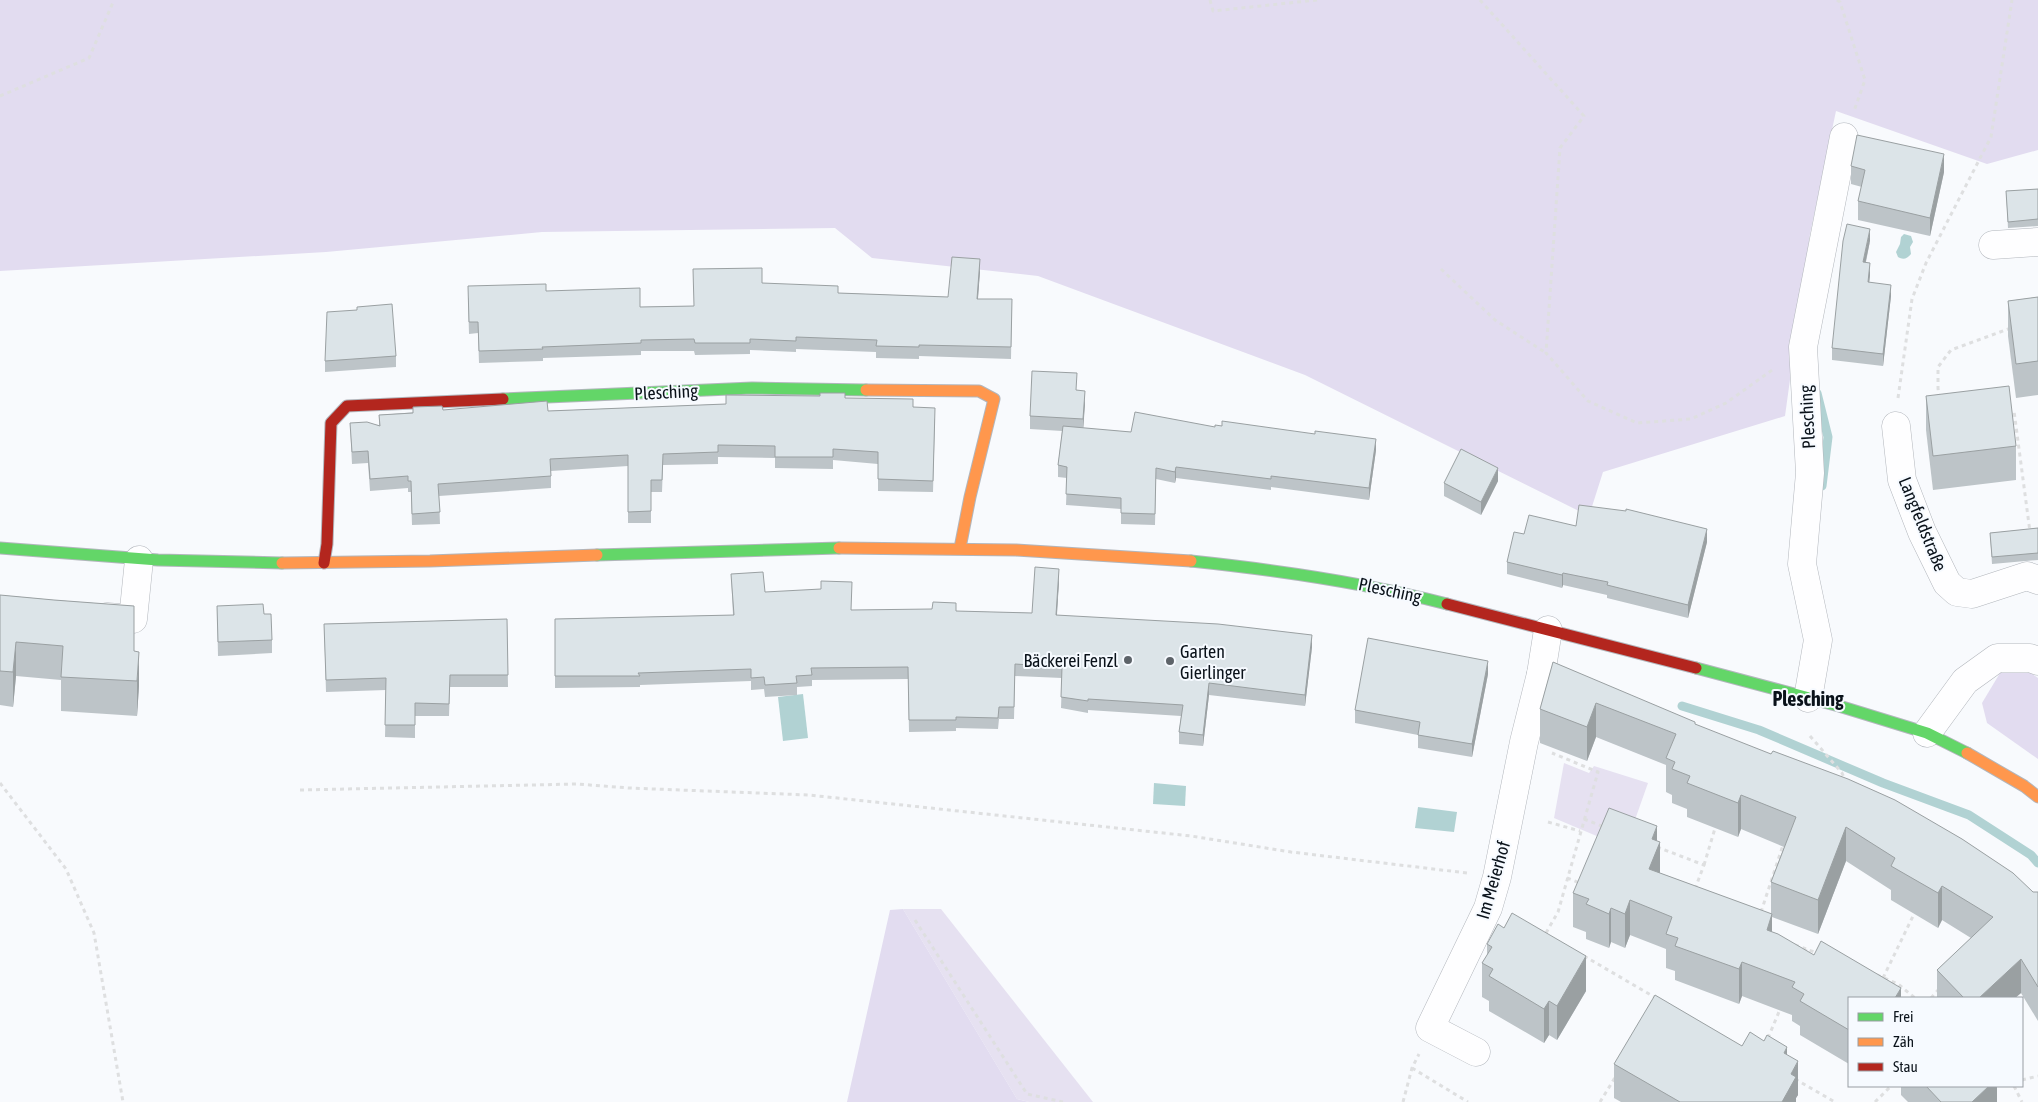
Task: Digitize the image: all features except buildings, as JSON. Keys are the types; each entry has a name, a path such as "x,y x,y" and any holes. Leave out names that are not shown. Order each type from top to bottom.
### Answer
{"main road":[{"name":"Plesching","path":"324,563 327,544 331,423 347,406 752,388 980,392 994,400 970,497 960,548"},
{"name":"Plesching","path":"0,548 139,560 249,563 324,563 811,548 960,548 1102,553 1236,565 1342,580 1395,590 1808,698 1927,733 1973,756 2024,786 2038,797"}],"street":[{"name":"Plesching","path":"1808,698 1818,640 1802,564 1810,473 1803,347 1844,137"},
{"path":"1993,245 2038,242"},
{"name":"Langfeldstraße","path":"1896,426 1902,480 1922,532 1947,583 1957,592 1972,594 2028,576 2038,580"},
{"path":"86,615 133,619 139,560"},
{"name":"Im Meierhof","path":"1430,1028 1488,908 1497,877 1524,742 1541,674 1548,630"},
{"path":"1927,733 1965,681 1997,658 2030,658 2038,661"},
{"path":"1541,674 1609,704"},
{"path":"1430,1028 1476,1052"}],"path":[{"path":"0,96 88,58 114,0"},
{"path":"1210,0 1213,12 1317,0"},
{"path":"1480,0 1584,116 1560,148 1546,353"},
{"path":"1837,0 1840,2 1865,80 1844,137"},
{"path":"1896,426 1899,388 1912,299 1930,255 1991,137 2012,0"},
{"path":"1441,268 1495,320 1546,353 1588,401 1637,423 1691,419 1726,403 1803,347"},
{"path":"1941,404 1938,388 1938,367 1951,350 2014,327"},
{"path":"2005,412 2014,411 2030,536"},
{"path":"1810,736 1842,773 1846,781"},
{"path":"1524,742 1598,772 1558,912 1546,933"},
{"path":"0,783 66,869 94,933 123,1102"},
{"path":"300,790 577,784 629,788 809,794 1191,836 1291,852 1497,877"},
{"path":"1584,819 1612,830"},
{"path":"1548,822 1580,831"},
{"path":"1694,892 1717,822"},
{"path":"1759,920 1786,837"},
{"path":"1648,844 1704,865"},
{"path":"1776,864 1782,866"},
{"path":"1567,878 1582,884"},
{"path":"1878,984 1918,906"},
{"path":"915,920 1027,1094 1063,1102"},
{"path":"1538,930 1552,937"},
{"path":"1790,943 1823,955"},
{"path":"1802,958 1806,949"},
{"path":"1583,956 1659,1000"},
{"path":"1875,974 1898,984 1913,997"},
{"path":"1933,997 1942,985"},
{"path":"1767,1040 1783,1003"},
{"path":"1403,1102 1412,1068 1430,1028"},
{"path":"1412,1068 1468,1102"},
{"path":"1600,1102 1621,1068"},
{"path":"2023,1080 2038,1076"},
{"path":"1793,1077 1835,1102"},
{"path":"1875,1102 1891,1087"},
{"path":"2014,1087 2022,1102"}],"shaded area":[{"path":"0,0 2038,0 2038,150 1987,164 1836,111 1810,234 1785,416 1603,472 1589,516 1305,375 1038,276 872,258 835,228 542,232 326,252 0,271"},
{"path":"2000,673 2031,673 2038,678 2038,759 1987,723 1982,703"},
{"path":"1564,763 1589,773 1594,766 1648,783 1625,848 1554,818"},
{"path":"903,909 941,909 1093,1102 1029,1102 1017,1099"},
{"path":"903,909 1017,1099 1029,1102 847,1102 890,910"}],"water":[{"path":"1904,234 1911,236 1913,242 1910,247 1911,254 1903,259 1898,257 1896,252 1901,237"},
{"path":"803,694 808,738 783,741 778,697"},
{"path":"1154,783 1186,786 1185,806 1153,804"},
{"path":"1418,807 1457,812 1454,832 1415,828"}],"waterway":[{"path":"1817,393 1828,437 1822,486"},
{"path":"1682,706 1759,730 1883,783 1969,815 2031,855 2038,863"}],"traffic: fast":[{"path":"503,399 752,388 866,390"},
{"path":"0,548 158,560 282,563"},
{"path":"597,555 839,548"},
{"path":"1191,561 1320,578 1384,589 1447,604"},
{"path":"1696,668 1839,706 1927,733 1967,753"}],"traffic: slow":[{"path":"866,390 979,391 994,399 970,497 960,548"},
{"path":"839,548 1016,550 1191,561"},
{"path":"282,563 430,561 597,555"},
{"path":"1967,753 2024,786 2038,797"}],"traffic: jam":[{"path":"324,563 327,544 331,423 347,406 503,399"},
{"path":"1447,604 1696,668"}],"place":[{"name":"Bäckerei Fenzl","path":"1128,660"},
{"name":"Garten Gierlinger","path":"1170,661"}],"district":[{"name":"Plesching","path":"1808,698"}]}
